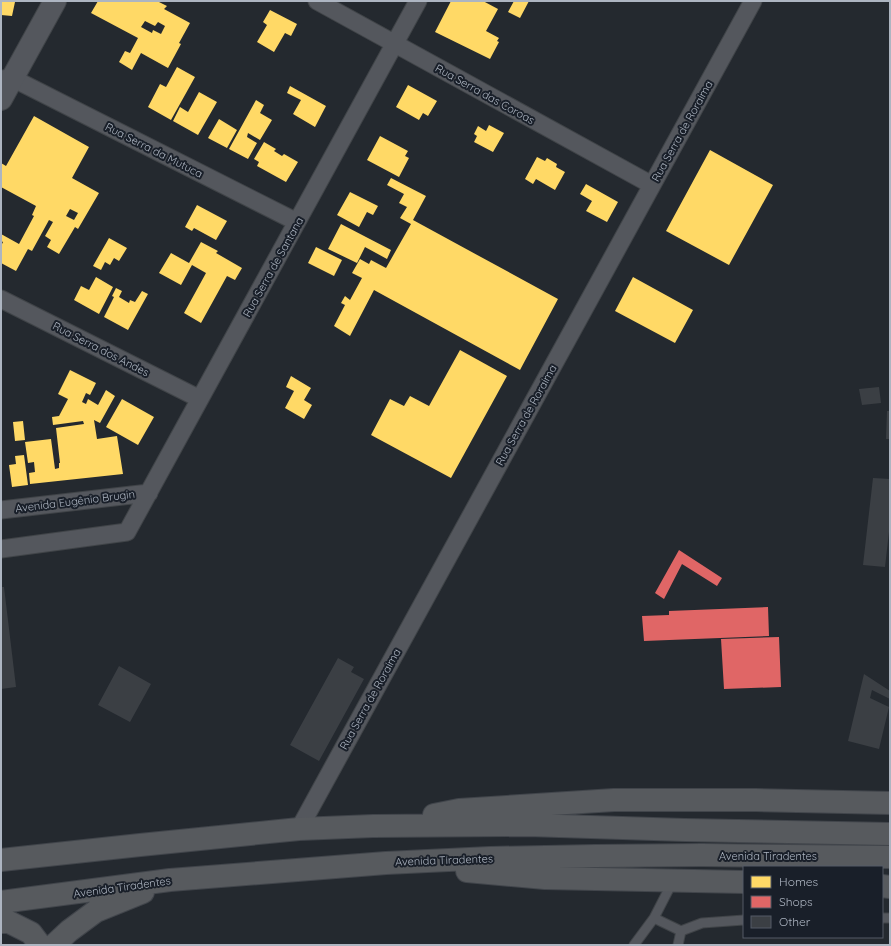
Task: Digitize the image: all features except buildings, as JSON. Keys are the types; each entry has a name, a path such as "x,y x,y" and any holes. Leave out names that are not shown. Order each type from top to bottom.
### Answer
{"highway":[{"path":"374,826 459,810 614,800 756,800 890,803"},
{"path":"1,860 140,844 299,829 374,826 528,825 890,834"},
{"name":"Avenida Tiradentes","path":"1,902 170,880 386,863 490,858 603,856 710,855 890,858"},
{"path":"386,863 545,878 743,882"},
{"path":"54,945 69,931 96,911 170,880"},
{"path":"1,922 9,922 32,933 40,945"}],"street":[{"path":"1,99 6,78 55,1"},
{"name":"Rua Serra das Coroas","path":"317,1 652,185"},
{"name":"Rua Serra de Santana","path":"1,549 127,532 418,1"},
{"name":"Rua Serra de Roraima","path":"299,829 753,1"},
{"name":"Rua Serra da Mutuca","path":"6,78 297,222"},
{"name":"Rua Serra dos Andes","path":"1,299 200,399"},
{"name":"Avenida Eugênio Brugin","path":"1,510 149,493"}],"lane":[{"path":"634,945 654,918 673,881"},
{"path":"654,918 682,931 702,923 743,920"},
{"path":"678,945 682,931"}]}
